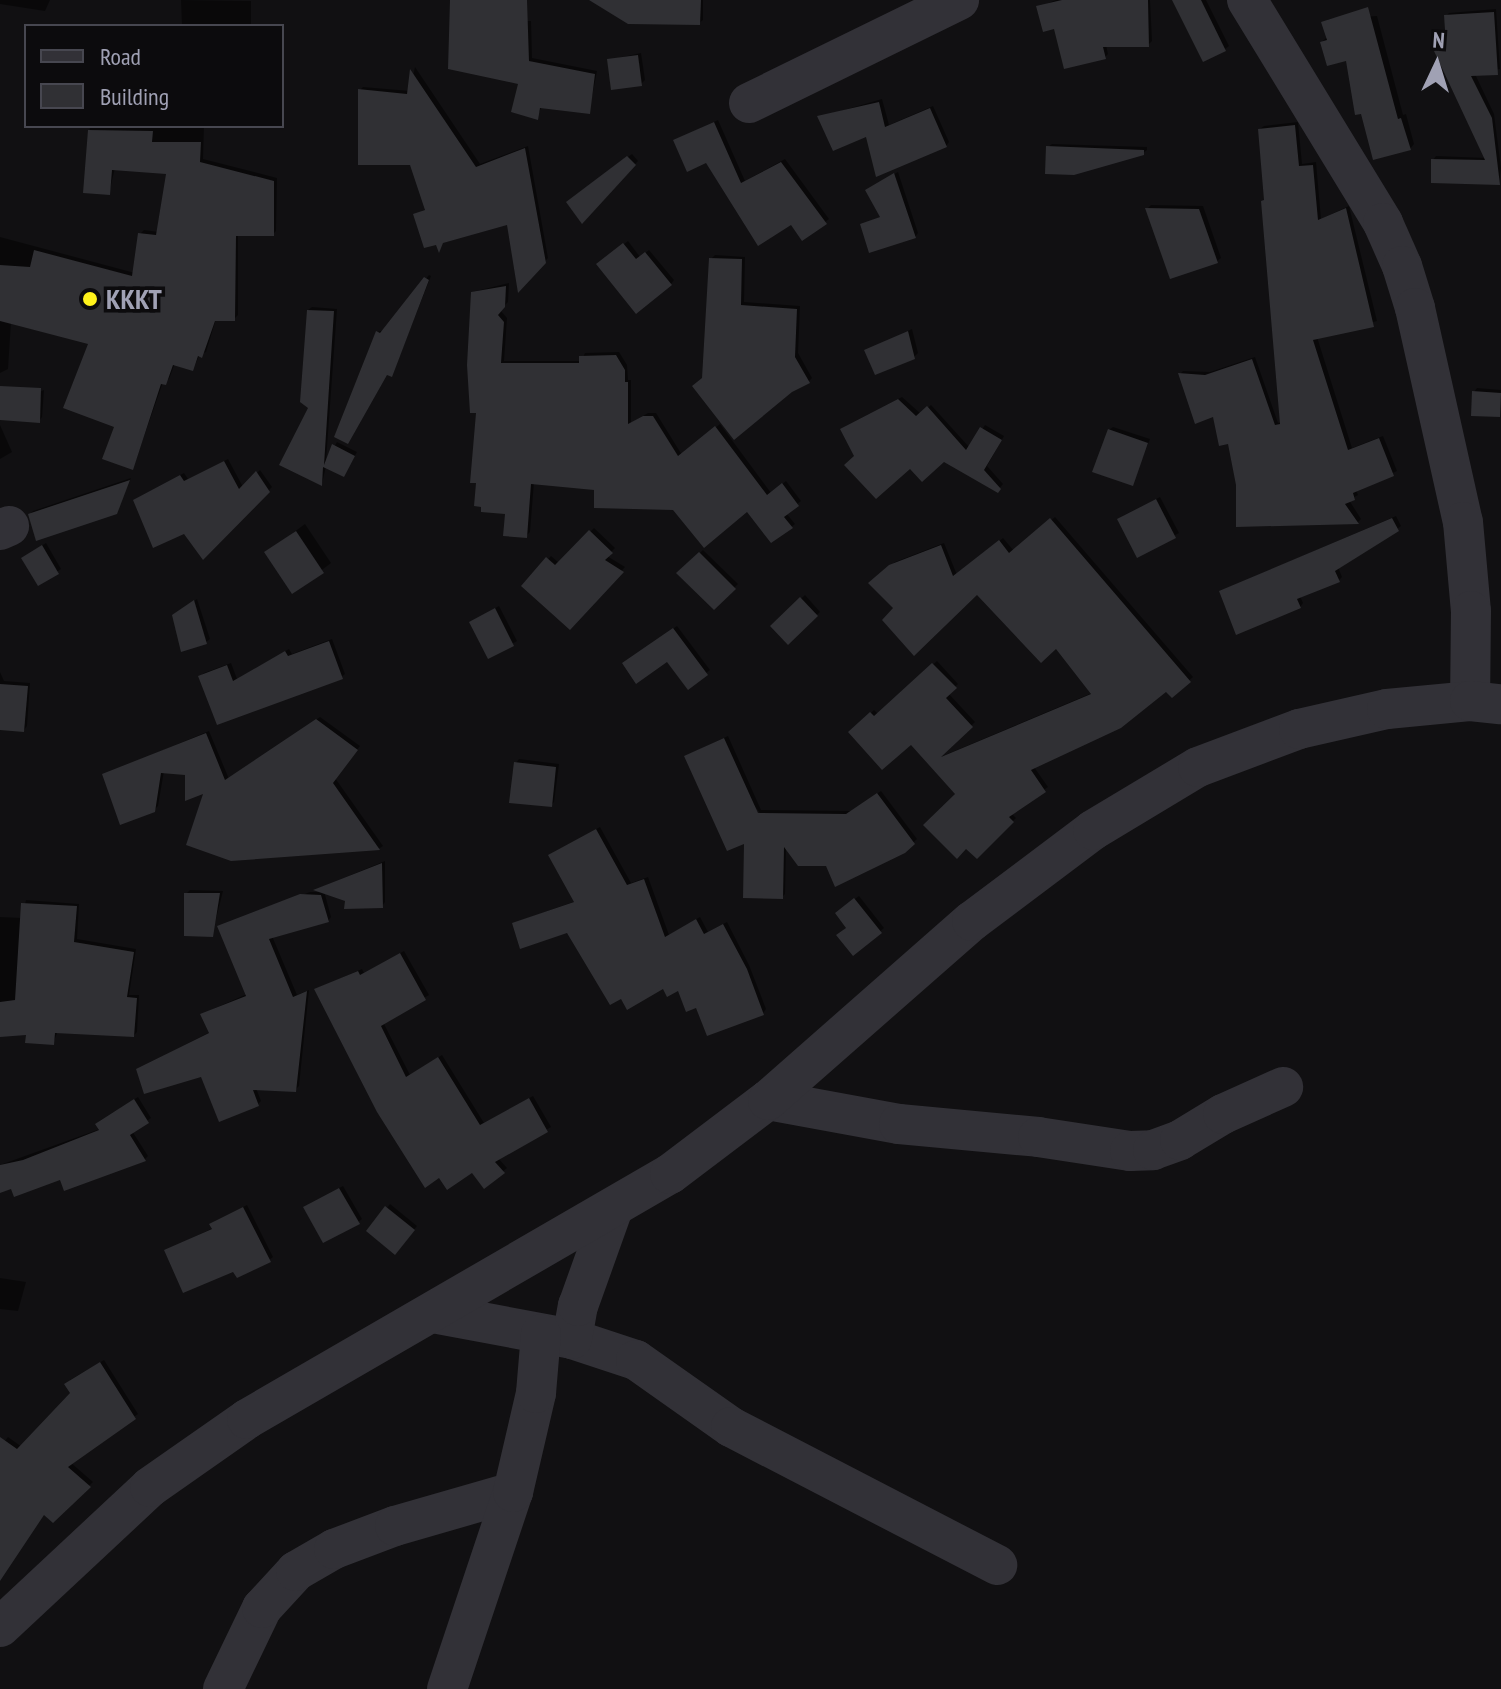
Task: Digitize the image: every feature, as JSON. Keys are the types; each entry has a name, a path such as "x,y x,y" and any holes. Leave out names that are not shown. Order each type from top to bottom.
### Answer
{"street":[{"path":"749,103 959,0"},
{"path":"0,1627 150,1487 247,1419 670,1174 768,1100 972,921 1093,830 1198,767 1299,729 1387,709 1486,702 1471,611 1463,522 1407,280 1383,223 1247,0"},
{"path":"768,1100 899,1124 1050,1139 1130,1151 1153,1150 1180,1140 1223,1114 1283,1087"},
{"path":"447,1689 513,1492 536,1393 557,1336 578,1306 613,1208"},
{"path":"433,1313 557,1336 636,1360 731,1427 997,1565"},
{"path":"223,1689 262,1608 296,1571 334,1549 358,1540 513,1492"}],"building":[{"path":"450,0 527,0 529,61 595,74 590,114 540,108 538,120 511,112 518,84 448,69"},
{"path":"589,0 701,0 700,25 628,24"},
{"path":"1062,0 1148,0 1149,47 1103,47 1106,59 1064,69 1054,29 1043,32 1036,6"},
{"path":"1172,0 1201,0 1226,51 1203,62"},
{"path":"1368,7 1398,119 1401,118 1411,150 1373,160 1361,114 1355,115 1346,61 1327,66 1320,42 1327,40 1321,22"},
{"path":"1494,12 1498,75 1471,76 1492,118 1500,185 1431,183 1431,159 1485,160 1434,51 1446,45 1444,15"},
{"path":"638,55 642,86 611,90 607,59"},
{"path":"410,69 476,167 525,148 546,263 518,293 507,225 443,243 439,253 436,245 424,248 413,214 425,210 410,165 358,165 358,89 407,94"},
{"path":"879,102 885,127 930,108 947,147 876,177 866,137 833,151 817,116"},
{"path":"714,122 741,183 781,162 827,224 802,241 791,225 758,246 706,163 687,172 673,140"},
{"path":"1295,125 1299,166 1313,165 1318,220 1346,208 1374,327 1313,340 1348,450 1379,438 1394,476 1353,493 1355,500 1345,504 1359,524 1236,527 1236,485 1228,444 1219,446 1213,417 1195,424 1178,373 1205,375 1252,359 1275,425 1280,424 1258,129"},
{"path":"88,130 153,131 152,142 201,142 200,162 274,181 274,236 236,236 235,321 215,321 202,358 198,356 193,371 173,365 166,385 161,384 133,470 102,459 114,427 63,408 88,344 0,321 0,265 30,267 34,250 132,276 138,233 156,235 166,174 112,170 110,195 83,193"},
{"path":"1046,146 1144,150 1144,155 1074,175 1045,174"},
{"path":"627,156 636,165 582,224 566,202"},
{"path":"894,173 916,238 869,253 860,224 880,217 865,190"},
{"path":"1145,208 1199,209 1218,263 1170,279"},
{"path":"623,243 636,259 645,252 672,285 636,314 596,264"},
{"path":"709,258 742,259 741,305 797,309 795,357 810,383 792,392 734,440 692,386 702,378"},
{"path":"424,277 429,280 392,377 387,375 348,444 334,437 376,331 380,333"},
{"path":"506,286 505,307 498,315 504,322 501,363 579,363 579,356 616,355 625,370 625,382 628,382 628,424 643,416 653,416 678,456 715,426 767,495 782,483 799,506 784,517 793,528 771,543 747,512 704,548 673,510 594,508 594,490 531,484 527,538 503,536 505,514 481,512 481,507 474,506 476,483 470,483 476,413 470,413 467,365 471,292"},
{"path":"307,310 334,311 324,465 332,444 355,456 344,477 323,467 322,486 279,465 308,408 300,402"},
{"path":"908,331 915,359 875,375 864,350"},
{"path":"0,386 41,388 40,423 0,420"},
{"path":"1472,391 1501,393 1500,417 1471,416"},
{"path":"898,399 916,416 927,406 966,450 980,427 1002,440 984,470 1001,489 998,493 944,462 922,482 910,469 876,499 844,465 854,456 840,429"},
{"path":"1108,429 1148,443 1133,486 1092,472"},
{"path":"224,461 239,489 256,471 270,492 203,560 184,534 153,548 133,500 180,475 184,481"},
{"path":"130,480 117,514 36,541 28,514"},
{"path":"1156,499 1176,538 1137,558 1117,519"},
{"path":"1050,518 1191,682 1172,698 1166,692 1121,728 1031,770 1046,792 1009,817 1014,822 977,859 966,849 957,859 923,825 955,794 911,745 882,770 848,732 870,712 874,716 932,663 957,688 946,698 973,727 941,757 1091,694 1056,649 1041,663 977,595 914,656 882,620 893,608 868,583 889,565 941,545 953,576 999,540 1009,553"},
{"path":"1392,518 1399,531 1335,571 1340,582 1297,599 1301,608 1236,635 1219,591"},
{"path":"589,530 613,553 605,560 624,572 570,630 521,586 546,557 555,565"},
{"path":"296,531 324,573 292,594 264,552"},
{"path":"42,545 59,574 38,586 21,558"},
{"path":"699,552 736,589 714,610 676,573"},
{"path":"800,597 818,616 788,645 770,626"},
{"path":"194,600 207,644 181,652 172,615"},
{"path":"495,608 514,646 488,659 469,622"},
{"path":"673,628 708,675 688,690 667,662 636,684 622,663"},
{"path":"329,641 343,679 217,725 198,676 227,665 233,681 285,651 288,656"},
{"path":"0,684 28,686 24,732 0,730"},
{"path":"316,719 358,750 333,783 380,850 231,861 186,845 203,794 185,801 185,775 161,773 155,812 120,825 102,774 206,733 225,780"},
{"path":"724,738 758,813 846,814 877,793 915,844 905,853 835,887 826,866 798,866 784,847 783,899 743,898 744,844 727,851 684,756"},
{"path":"514,762 556,767 552,807 509,803"},
{"path":"596,829 627,885 644,879 665,937 696,919 704,934 723,924 747,969 764,1015 707,1036 696,1008 686,1012 678,991 667,997 663,989 627,1010 621,999 610,1005 567,933 520,949 512,923 574,902 548,855"},
{"path":"382,863 383,908 344,909 345,901 313,890"},
{"path":"184,893 220,893 213,937 184,936"},
{"path":"300,894 321,895 329,922 269,939 293,997 307,991 296,1092 253,1090 259,1106 219,1122 201,1077 144,1094 136,1069 209,1033 200,1014 246,996 217,926"},
{"path":"854,898 882,933 853,956 836,935 846,928 835,913"},
{"path":"21,903 77,906 74,942 134,952 127,997 137,998 134,1037 55,1033 54,1045 25,1043 26,1035 0,1037 0,1002 15,1000"},
{"path":"400,953 426,1000 381,1026 406,1077 438,1057 480,1125 529,1098 548,1132 495,1162 505,1173 484,1189 472,1173 447,1190 439,1178 425,1188 377,1112 314,989 358,971 360,975"},
{"path":"134,1099 149,1123 130,1135 146,1161 64,1191 60,1180 14,1197 11,1189 0,1193 0,1165 23,1160 99,1130 95,1124"},
{"path":"339,1188 360,1224 323,1243 303,1207"},
{"path":"385,1206 415,1230 395,1255 366,1231"},
{"path":"243,1207 271,1262 237,1278 233,1272 183,1293 164,1250 212,1229 209,1224"},
{"path":"100,1362 136,1419 68,1467 91,1487 53,1523 44,1515 0,1581 0,1437 17,1449 70,1393 64,1384"}],"place":[{"name":"KKKT","path":"90,299"}]}
